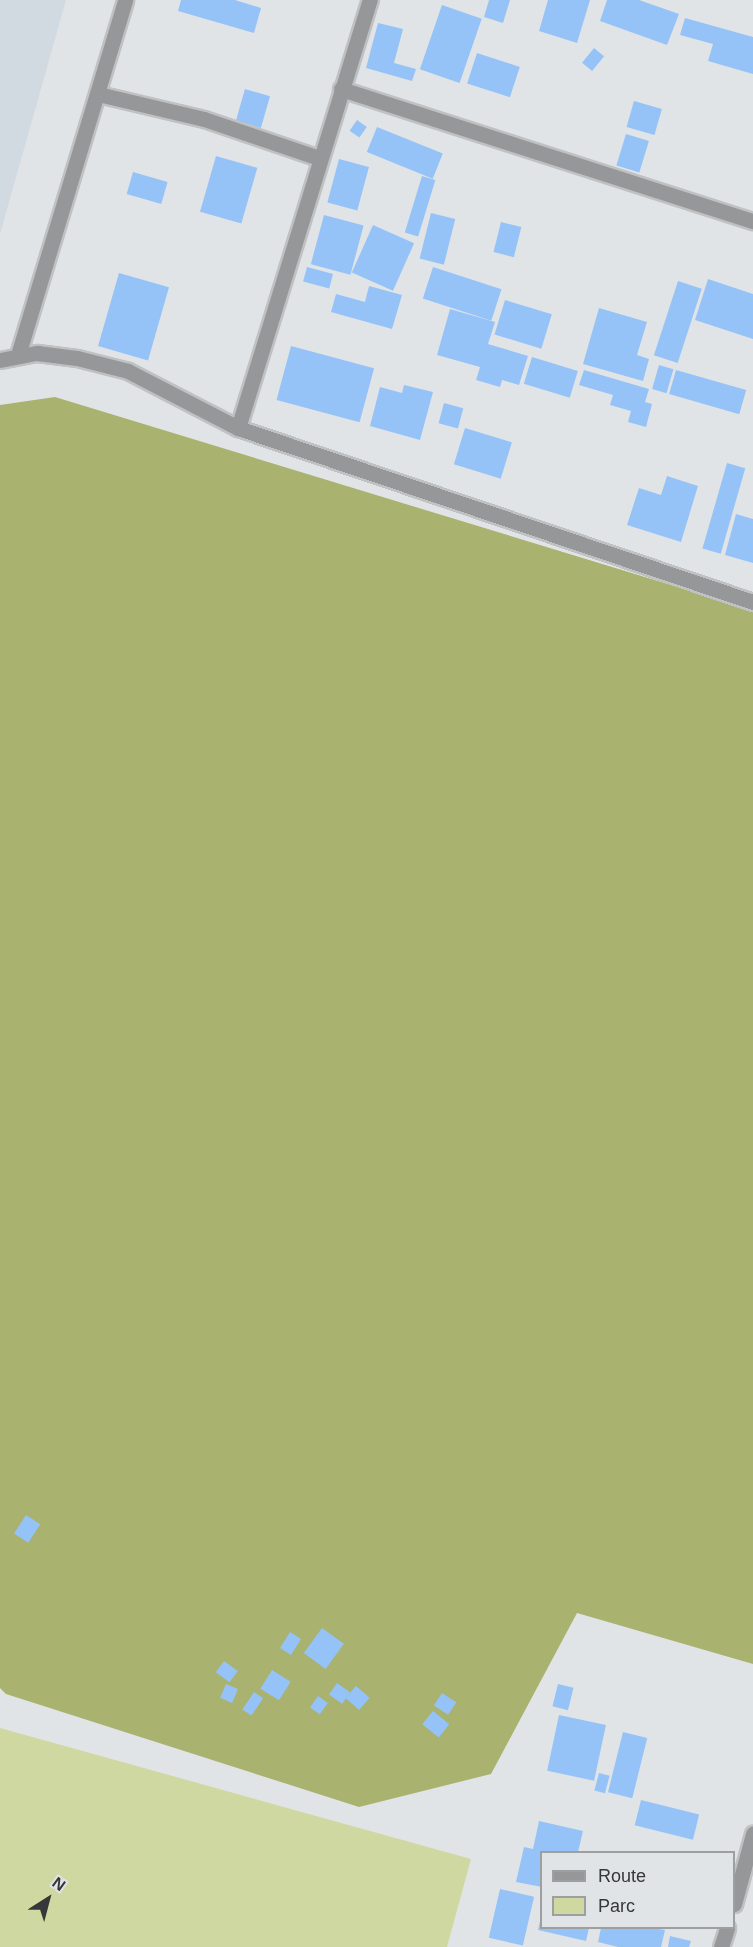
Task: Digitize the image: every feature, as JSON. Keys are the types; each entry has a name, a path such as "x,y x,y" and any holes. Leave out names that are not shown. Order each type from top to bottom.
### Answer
{"street":[{"path":"18,355 125,0"},
{"path":"238,428 319,158 370,0"},
{"path":"341,89 753,221"},
{"path":"98,94 204,119 319,158"},
{"path":"0,360 18,355 77,358 128,371 238,428 753,602"},
{"path":"735,1900 753,1834"},
{"path":"722,1947 727,1929"}],"shaded area":[{"path":"0,0 66,0 0,234"},
{"path":"55,397 753,610 753,1664 577,1613 491,1774 359,1807 6,1694 0,1688 0,405"}],"green space":[{"path":"0,1728 471,1859 447,1947 0,1947"}],"building":[{"path":"181,0 235,0 261,8 254,33 178,11"},
{"path":"489,0 510,0 503,23 484,17"},
{"path":"548,0 590,0 577,43 539,31"},
{"path":"607,0 639,0 679,14 667,45 600,21"},
{"path":"442,5 482,19 460,83 420,69"},
{"path":"685,18 753,37 753,74 708,61 713,44 680,35"},
{"path":"378,23 403,29 394,63 416,69 412,81 366,68"},
{"path":"594,48 604,56 592,71 582,63"},
{"path":"477,53 520,67 510,97 467,83"},
{"path":"245,89 270,96 261,128 236,121"},
{"path":"634,101 662,109 654,135 627,127"},
{"path":"357,120 367,127 359,138 350,131"},
{"path":"377,127 443,154 433,179 367,152"},
{"path":"626,134 649,141 639,173 616,166"},
{"path":"216,156 257,168 241,224 200,212"},
{"path":"339,159 369,167 357,210 327,202"},
{"path":"133,172 168,182 161,204 127,194"},
{"path":"422,176 435,180 418,237 405,232"},
{"path":"431,213 455,219 444,265 420,259"},
{"path":"324,215 364,226 350,275 311,264"},
{"path":"501,222 521,227 514,257 494,252"},
{"path":"373,225 414,243 393,291 352,273"},
{"path":"307,267 333,274 329,288 303,281"},
{"path":"433,267 501,289 491,321 423,298"},
{"path":"119,273 169,287 148,360 98,346"},
{"path":"708,279 753,294 753,339 695,320"},
{"path":"678,281 702,289 678,363 654,355"},
{"path":"369,286 402,295 392,329 331,312 336,294 365,302"},
{"path":"505,300 552,314 541,349 494,334"},
{"path":"599,308 647,322 637,355 649,359 643,381 583,364"},
{"path":"450,309 495,322 488,344 528,356 519,385 502,380 500,387 476,380 480,367 437,355"},
{"path":"291,346 374,368 360,422 277,400"},
{"path":"532,357 578,371 570,398 524,384"},
{"path":"659,365 673,369 667,393 652,389"},
{"path":"584,370 649,389 645,402 652,404 646,427 628,422 631,411 610,405 613,395 579,385"},
{"path":"676,370 746,390 739,414 669,394"},
{"path":"404,385 433,392 420,440 370,426 380,387 402,393"},
{"path":"444,403 463,408 458,428 439,423"},
{"path":"465,428 512,442 501,479 454,464"},
{"path":"727,463 745,468 721,554 702,549"},
{"path":"667,476 698,486 681,542 627,525 639,488 661,495"},
{"path":"736,514 753,519 753,563 725,555"},
{"path":"26,1515 40,1524 28,1543 14,1533"},
{"path":"322,1628 344,1644 326,1669 304,1653"},
{"path":"290,1632 301,1639 291,1655 280,1648"},
{"path":"224,1661 238,1671 230,1682 216,1672"},
{"path":"272,1670 291,1682 279,1700 260,1689"},
{"path":"337,1683 350,1692 342,1704 329,1694"},
{"path":"226,1684 238,1689 232,1703 220,1698"},
{"path":"558,1684 574,1688 568,1710 552,1706"},
{"path":"356,1686 370,1698 359,1710 346,1698"},
{"path":"254,1692 263,1698 251,1716 242,1709"},
{"path":"442,1693 456,1702 448,1715 434,1706"},
{"path":"318,1696 328,1703 320,1714 310,1707"},
{"path":"433,1711 449,1724 439,1737 422,1724"},
{"path":"559,1715 606,1725 594,1781 547,1771"},
{"path":"623,1732 647,1738 632,1798 608,1792"},
{"path":"599,1773 610,1776 605,1793 594,1790"},
{"path":"641,1800 699,1815 693,1840 635,1825"},
{"path":"539,1821 583,1831 578,1851 540,1851 540,1887 516,1882 524,1847 533,1849"},
{"path":"500,1889 534,1897 523,1946 489,1938"},
{"path":"540,1921 540,1929 589,1929 586,1941 538,1930"},
{"path":"601,1929 665,1930 661,1947 618,1947 598,1942"},
{"path":"670,1936 691,1941 689,1947 668,1947"}]}
